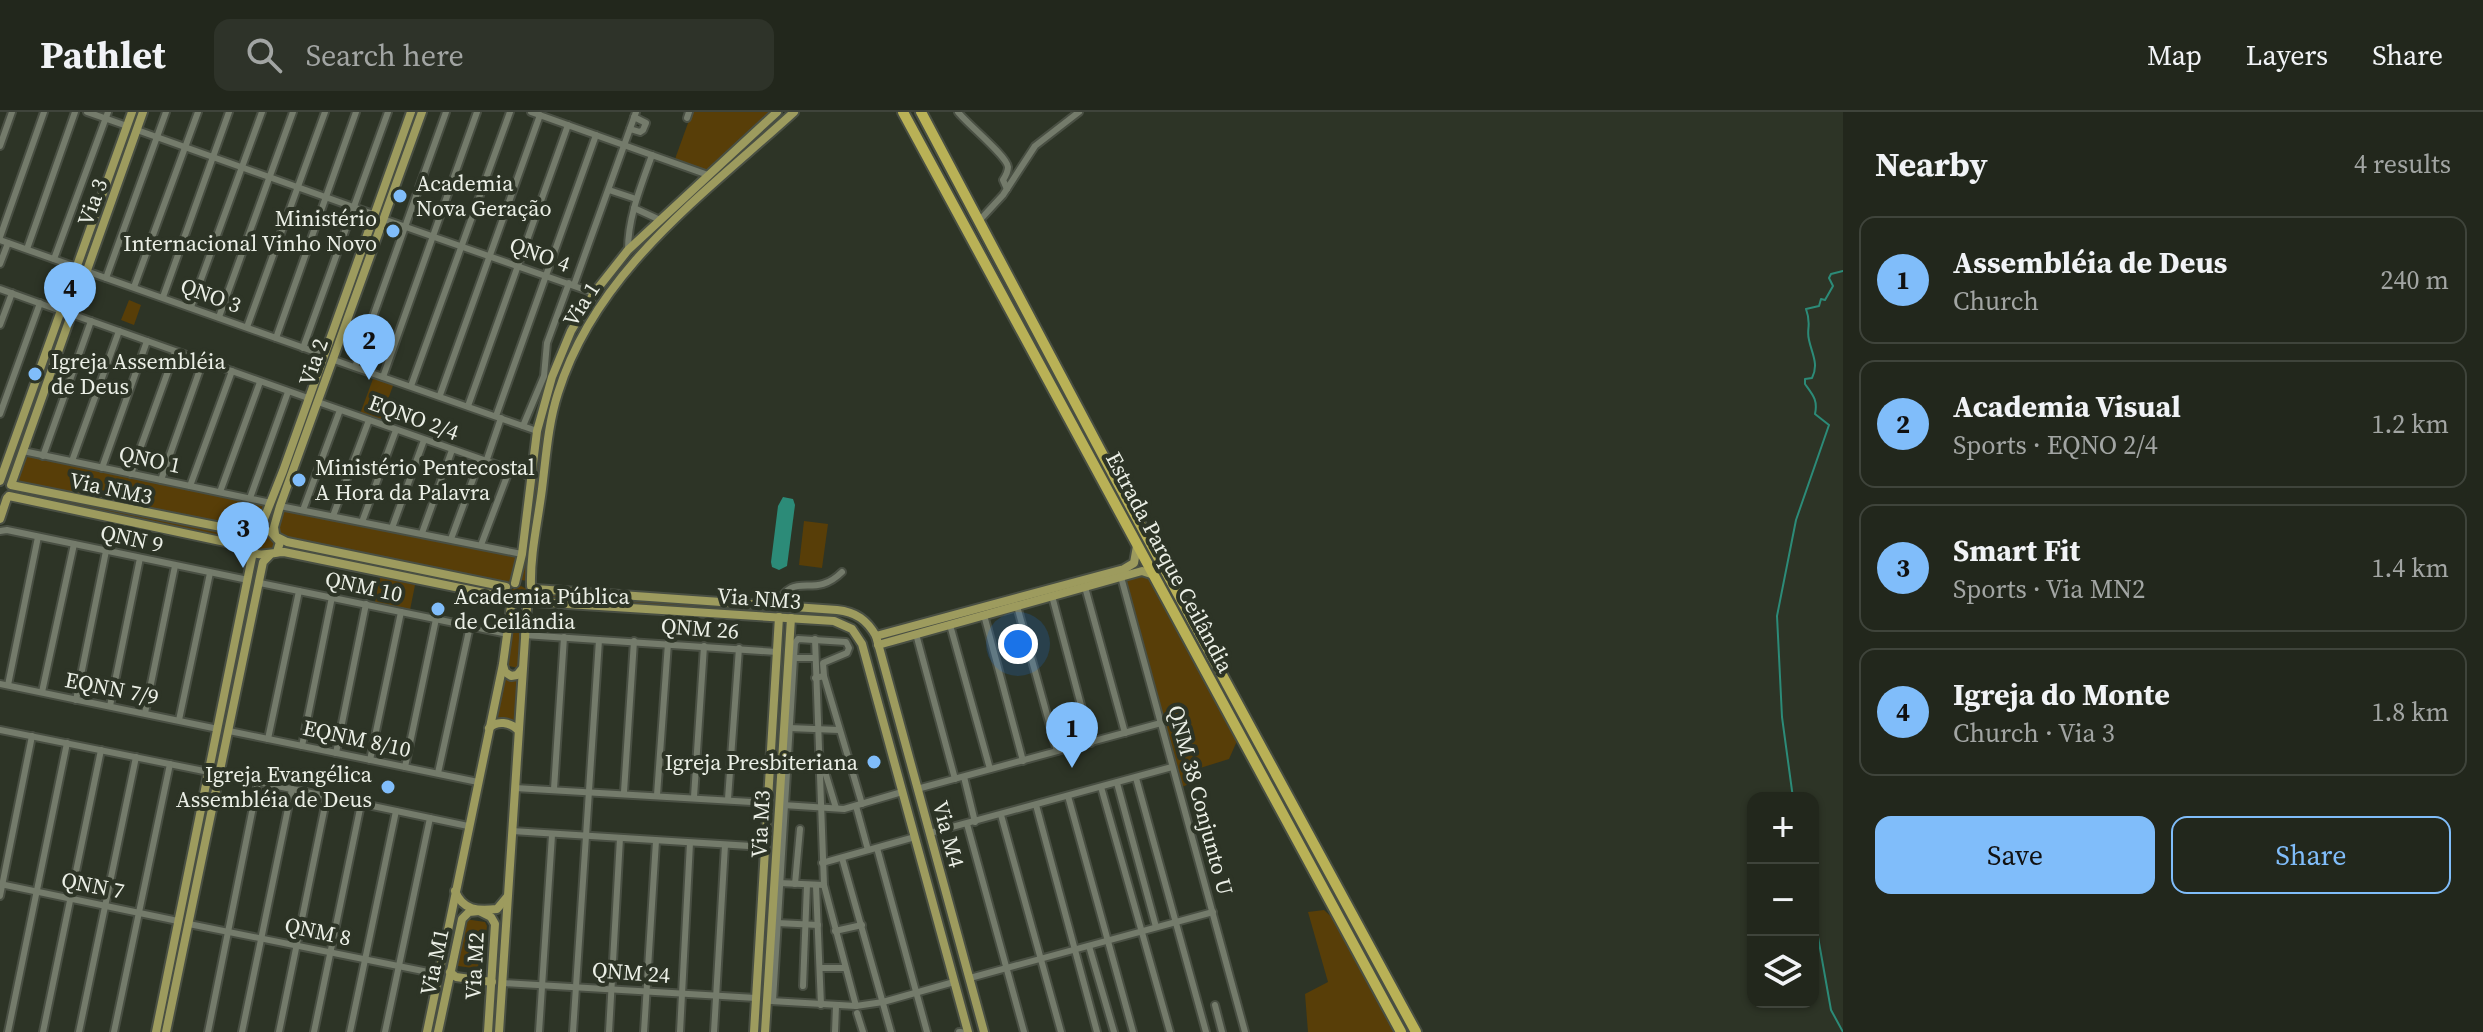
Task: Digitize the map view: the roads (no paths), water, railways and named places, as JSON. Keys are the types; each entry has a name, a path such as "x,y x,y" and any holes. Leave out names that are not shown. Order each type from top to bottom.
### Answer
{"highway":[{"name":"Estrada Parque Ceilândia","path":"903,112 1247,719 1369,957 1401,1032"},
{"name":"Estrada Parque Ceilândia","path":"921,112 1092,448 1137,545 1235,724 1369,957 1416,1032"},
{"path":"965,225 972,228 978,222"},
{"path":"1235,724 1245,727 1247,719"}],"main road":[{"name":"Via 3","path":"0,481 132,112"},
{"name":"Via 3","path":"2,526 5,497 143,112"},
{"name":"Via 2","path":"348,303 373,214 411,112"},
{"name":"Via 2","path":"228,734 263,562 280,546 276,536 275,504 279,483 324,355 383,219 422,112"},
{"name":"Via 1","path":"508,589 522,554 532,477 530,428 571,331 594,293 628,250 777,112"},
{"name":"Via 1","path":"536,602 533,588 551,421 557,394 571,358 602,300 624,271 794,112"},
{"path":"403,133 407,138 413,137"},
{"path":"752,134 758,136 760,143"},
{"path":"121,173 117,175 114,170 123,137"},
{"path":"399,144 409,148"},
{"path":"104,222 115,182 112,179 108,181"},
{"path":"641,237 640,243 645,245 663,228 670,226"},
{"name":"Via 2","path":"238,630 248,580 251,549 247,539 256,531 293,475 334,360 344,313"},
{"path":"49,375 44,377 42,373 50,342"},
{"path":"552,377 553,383 559,382 566,362 571,358"},
{"path":"32,425 43,385 41,381 35,383"},
{"path":"547,392 551,390 555,394 550,411 551,421"},
{"path":"283,471 288,476 293,475"},
{"name":"Via NM3","path":"0,481 276,536"},
{"path":"279,483 288,486"},
{"name":"Via NM3","path":"5,497 273,554"},
{"path":"276,536 287,542 508,589"},
{"path":"899,634 916,634 950,625 1124,574 1134,563 1137,545"},
{"path":"273,554 508,589"},
{"path":"877,640 1124,574 1145,571 1154,575"},
{"name":"Via NM3","path":"508,589 533,588 845,611 859,617 877,640"},
{"path":"427,1032 503,664 511,606 508,589"},
{"path":"694,612 699,605 695,601"},
{"path":"511,606 527,608 536,602"},
{"name":"Via NM3","path":"536,602 844,624 860,640 890,749"},
{"path":"708,613 706,604 709,602"},
{"path":"499,1032 527,608"},
{"path":"806,608 810,613 807,619"},
{"path":"820,620 819,614 824,609"},
{"path":"777,765 779,617"},
{"name":"Via M3","path":"766,851 768,803 777,765 791,618"},
{"path":"238,630 238,648 231,680 236,684 240,678"},
{"path":"226,691 234,691 220,774 169,1021 165,1032 156,1032 238,630"},
{"path":"778,637 784,634 789,637"},
{"name":"Via M4","path":"877,640 984,1032"},
{"path":"503,664 509,675 517,675 522,669"},
{"path":"489,728 501,723 518,730"},
{"path":"890,749 899,753 906,746"},
{"name":"Via M4","path":"890,749 968,1032"},
{"path":"894,762 902,757 910,760"},
{"name":"Via M3","path":"765,1032 770,1001 768,990 782,805 777,765"},
{"path":"209,774 204,810 208,813 212,810"},
{"path":"199,822 205,818 208,822 201,865"},
{"path":"766,851 766,890 770,893 777,886"},
{"path":"756,1032 766,851"},
{"path":"455,890 465,906 479,911 499,908 508,896"},
{"name":"Via M1","path":"438,1032 463,916 479,911"},
{"name":"Via M2","path":"479,911 491,917 495,924 488,1032"},
{"path":"447,933 452,931 455,934 453,961"},
{"path":"759,955 768,955 768,990"},
{"path":"951,970 959,974 964,972 966,966"},
{"path":"168,972 161,1021 165,1024 169,1021"},
{"path":"452,977 492,982"},
{"path":"957,993 964,986 972,989"}],"street":[{"path":"0,146 12,112"},
{"path":"44,112 0,239 76,267"},
{"path":"27,249 75,112"},
{"path":"87,112 106,115 127,126"},
{"path":"106,278 166,112"},
{"path":"134,287 198,112"},
{"path":"163,297 229,112"},
{"path":"191,307 262,112"},
{"path":"219,317 293,112"},
{"path":"247,327 325,112"},
{"path":"276,338 356,112"},
{"path":"303,348 388,112"},
{"path":"355,367 446,112"},
{"path":"383,377 477,112"},
{"path":"411,386 510,112"},
{"path":"531,112 708,175"},
{"path":"958,112 965,123 975,127 1005,161 1007,171 1003,180 1007,189"},
{"path":"978,222 1007,189 1035,146 1079,112"},
{"path":"530,428 529,412 544,376 547,343 609,190 635,114 646,123 640,132 630,129"},
{"path":"54,259 106,115"},
{"path":"440,395 540,115"},
{"path":"468,406 568,125"},
{"path":"137,130 373,214"},
{"path":"451,539 483,461 596,135"},
{"path":"628,250 636,199 652,155"},
{"path":"609,190 636,199"},
{"path":"634,208 660,220"},
{"name":"QNO 4","path":"383,219 594,293"},
{"path":"0,264 8,243"},
{"name":"QNO 3","path":"86,271 324,355"},
{"path":"0,289 61,311"},
{"path":"0,325 12,293"},
{"path":"0,414 40,303"},
{"path":"71,314 308,398"},
{"path":"43,456 91,321"},
{"path":"72,461 119,331"},
{"path":"102,468 147,341"},
{"path":"131,474 175,352"},
{"name":"EQNO 2/4","path":"334,360 530,428"},
{"path":"161,480 203,361"},
{"path":"190,486 232,371"},
{"path":"220,492 260,382"},
{"path":"250,498 288,392"},
{"name":"EQNO 2/4","path":"318,402 532,477"},
{"path":"303,510 340,410"},
{"path":"333,516 369,420"},
{"path":"362,522 396,430"},
{"path":"392,528 424,440"},
{"path":"0,446 11,450"},
{"path":"422,533 452,450"},
{"name":"QNO 1","path":"23,451 522,554"},
{"path":"481,545 509,471"},
{"name":"QNN 9","path":"2,526 38,537 248,580"},
{"path":"4,684 38,537"},
{"path":"42,692 74,544"},
{"path":"76,700 106,551"},
{"path":"110,706 140,558"},
{"path":"145,713 175,566"},
{"path":"776,606 791,586 823,586 842,572"},
{"path":"179,720 210,573"},
{"name":"QNM 38 Conjunto U","path":"1124,574 1172,767 1245,1032"},
{"name":"QNM 10","path":"260,583 508,634"},
{"path":"1085,587 1125,733"},
{"path":"268,739 299,591"},
{"path":"1052,596 1091,743"},
{"path":"302,746 332,597"},
{"path":"336,753 366,604"},
{"path":"1017,606 1057,751"},
{"path":"370,760 401,612"},
{"path":"984,615 1023,761"},
{"path":"405,767 436,619"},
{"path":"950,625 990,769"},
{"path":"438,773 470,626"},
{"path":"916,634 955,779"},
{"name":"QNM 26","path":"524,635 777,652"},
{"path":"554,789 564,637"},
{"path":"815,639 822,863 818,925 821,1005"},
{"path":"573,1032 599,640"},
{"path":"868,850 859,805 824,676 824,661 845,654 849,648 842,641 796,640 782,805 836,808 859,805 902,792"},
{"path":"624,792 634,641"},
{"path":"657,795 668,643"},
{"path":"694,797 704,646"},
{"path":"728,799 739,648"},
{"path":"794,658 814,658"},
{"path":"815,678 824,676"},
{"name":"EQNN 7/9","path":"4,684 218,729"},
{"path":"917,789 1161,723"},
{"path":"789,728 839,730"},
{"path":"0,730 209,774"},
{"name":"EQNM 8/10","path":"228,734 268,739 478,782"},
{"path":"0,896 32,736"},
{"path":"8,1032 67,743"},
{"path":"43,1032 101,750"},
{"path":"820,755 836,808"},
{"path":"79,1032 136,757"},
{"path":"114,1032 170,764"},
{"path":"930,833 1172,767"},
{"path":"220,774 468,826"},
{"path":"964,777 971,823 1024,1032"},
{"path":"1136,778 1206,1032"},
{"path":"208,1032 258,782"},
{"path":"1117,783 1156,927"},
{"path":"1101,787 1170,1032"},
{"path":"515,788 624,792 768,803"},
{"path":"242,1032 292,789"},
{"path":"279,1032 327,796"},
{"path":"1068,796 1133,1032"},
{"path":"314,1032 361,804"},
{"path":"1036,805 1097,1032"},
{"path":"350,1032 396,811"},
{"path":"1001,815 1061,1032"},
{"path":"385,1032 430,818"},
{"path":"795,884 800,829"},
{"path":"512,831 725,845 766,851"},
{"path":"539,1032 552,835"},
{"path":"822,863 915,837"},
{"path":"609,1032 620,838"},
{"path":"644,1032 656,841"},
{"path":"680,1032 690,843"},
{"path":"714,1032 725,845"},
{"path":"877,848 927,1032"},
{"path":"842,858 891,1032"},
{"name":"QNN 7","path":"1,884 178,921"},
{"path":"803,986 807,885"},
{"path":"820,886 777,886 770,1001 857,1010 954,982"},
{"path":"820,886 863,1032"},
{"path":"970,978 1213,912"},
{"path":"777,923 818,925"},
{"name":"QNM 8","path":"189,924 438,974"},
{"path":"835,931 862,925"},
{"path":"1089,946 1114,1032"},
{"path":"803,962 845,968"},
{"name":"QNM 24","path":"503,983 756,998"},
{"path":"1215,1005 1222,1032"},
{"path":"835,1032 836,1006"}],"water":[{"path":"783,497 793,499 795,505 787,566 779,570 772,567 771,562 778,506"}],"waterway":[{"path":"1792,792 1782,717 1777,616 1796,520 1829,425 1815,414 1815,401 1805,384 1805,379 1812,378 1815,368 1806,309 1819,306 1821,299 1825,300 1833,286 1829,278 1831,274 1843,271"},
{"path":"1818,936 1831,1010 1843,1032"}],"place":[{"name":"Academia Nova Geração","path":"400,196"},
{"name":"Ministério Internacional Vinho Novo","path":"393,231"},
{"name":"Igreja do Monte","path":"70,328"},
{"name":"Igreja Assembléia de Deus","path":"35,374"},
{"name":"Academia Visual","path":"369,380"},
{"name":"Ministério Pentecostal A Hora da Palavra","path":"299,480"},
{"name":"Smart Fit","path":"243,568"},
{"name":"Academia Pública de Ceilândia","path":"438,609"},
{"name":"Igreja Presbiteriana","path":"874,762"},
{"name":"Assembléia de Deus","path":"1072,768"},
{"name":"Igreja Evangélica Assembléia de Deus","path":"388,787"}]}
